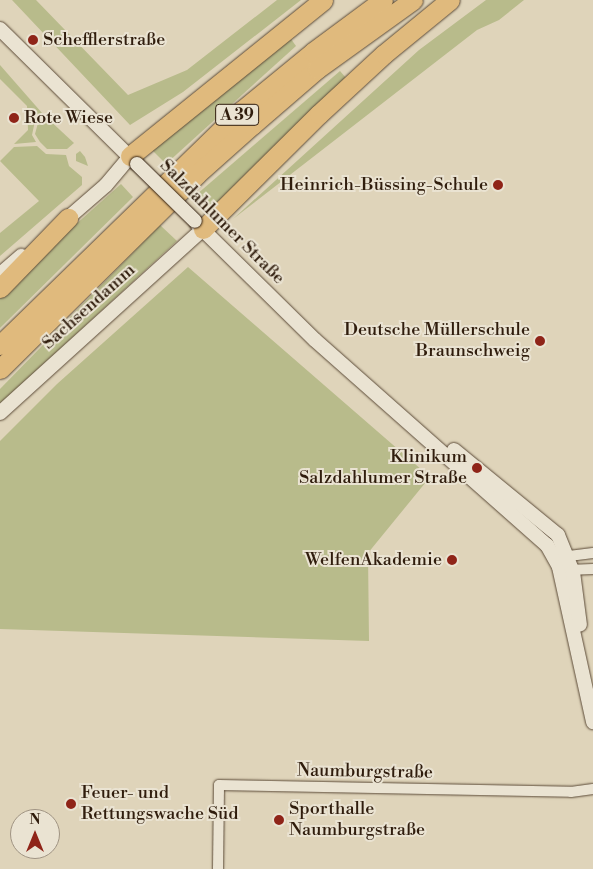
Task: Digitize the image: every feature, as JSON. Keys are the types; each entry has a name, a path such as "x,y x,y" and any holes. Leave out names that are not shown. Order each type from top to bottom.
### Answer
{"highway":[{"path":"134,160 323,0"},
{"name":"A 39","path":"0,345 241,111 313,52 384,0"},
{"name":"A 39","path":"0,369 245,131 317,69 413,0"},
{"path":"199,225 327,107 450,0"},
{"path":"0,288 68,218"}],"main road":[{"name":"Salzdahlumer Straße","path":"0,29 314,340 540,538 559,567 593,722"},
{"path":"68,218 134,160"},
{"name":"Sachsendamm","path":"0,413 199,225"},
{"name":"Salzdahlumer Straße","path":"424,436 444,442 558,535 569,556 573,572 580,622 579,654"}],"street":[{"path":"0,273 68,218"},
{"path":"593,553 569,556 559,567 573,572 593,570"},
{"name":"Naumburgstraße","path":"218,869 219,785 571,792 593,789"}],"green space":[{"path":"12,0 36,0 128,95 187,70 277,0 301,0 183,92 130,125"},
{"path":"486,0 524,0 499,20 477,30 233,219 419,50"},
{"path":"291,39 296,46 166,164 151,149"},
{"path":"0,65 42,113 35,121 32,135 36,142 14,144 28,130 27,106 0,79"},
{"path":"340,71 346,78 212,211 196,195"},
{"path":"46,117 74,143 67,149 47,149 40,142 35,134 38,123"},
{"path":"37,146 46,154 66,155 69,166 82,177 82,185 0,256 0,233 39,201 0,161 14,147"},
{"path":"80,151 85,157 88,166 76,161 76,154"},
{"path":"121,184 133,197 0,328 0,297 27,268"},
{"path":"160,225 177,241 0,404 0,389"},
{"path":"188,267 430,477 368,553 369,641 0,629 0,441 57,384"}],"place":[{"name":"Schefflerstraße","path":"33,40"},
{"name":"Rote Wiese","path":"14,118"},
{"name":"Heinrich-Büssing-Schule","path":"498,185"},
{"name":"Deutsche Müllerschule Braunschweig","path":"540,341"},
{"name":"Klinikum Salzdahlumer Straße","path":"477,468"},
{"name":"WelfenAkademie","path":"452,560"},
{"name":"Feuer- und Rettungswache Süd","path":"71,804"},
{"name":"Sporthalle Naumburgstraße","path":"279,820"}]}
